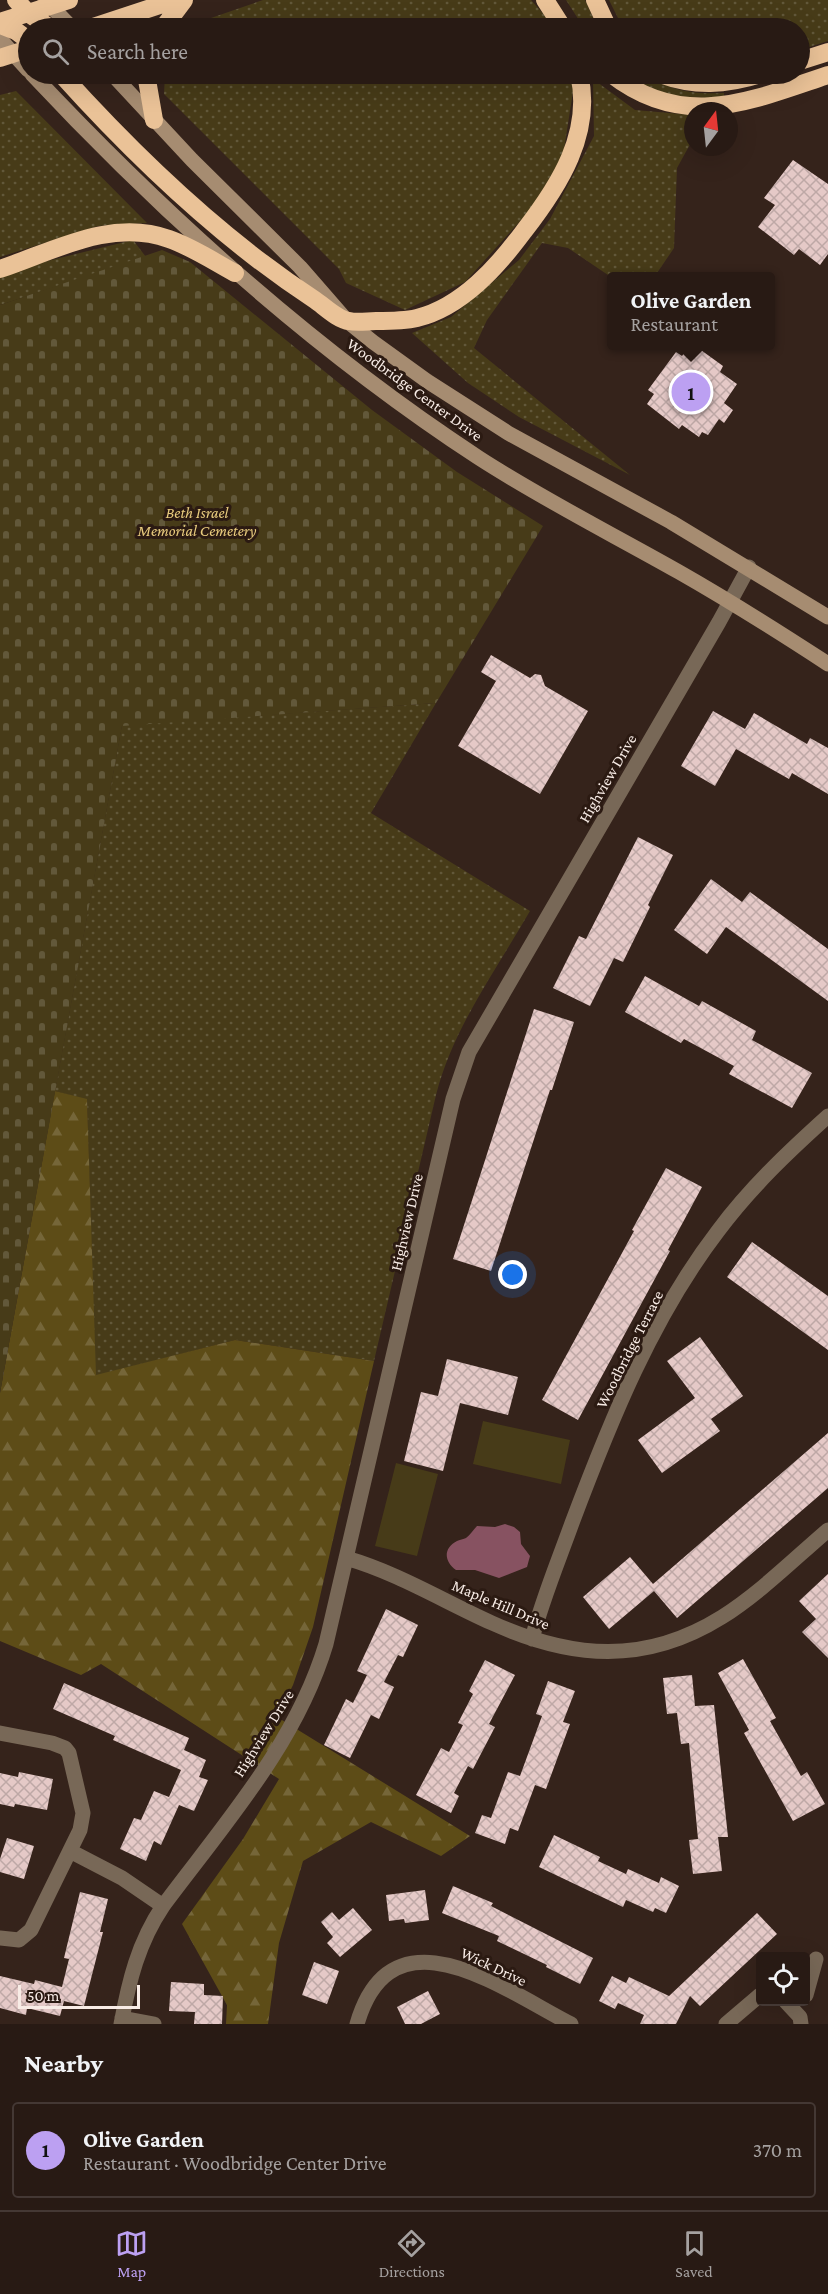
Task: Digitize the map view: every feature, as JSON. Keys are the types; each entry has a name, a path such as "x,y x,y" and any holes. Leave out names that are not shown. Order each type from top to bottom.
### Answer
{"highway":[{"path":"18,32 0,23 22,7 69,0"},
{"path":"120,18 175,0"},
{"path":"170,18 184,0"},
{"path":"595,0 603,18"},
{"path":"22,7 37,18"},
{"path":"810,58 828,52"},
{"path":"810,81 828,75"},
{"path":"71,84 113,128 194,204 285,280 347,321 397,321 426,315 459,298 500,261 550,196 571,156 581,117 581,84"},
{"path":"148,84 154,120"},
{"path":"625,84 651,98 677,105 703,108 743,102 800,84"},
{"path":"0,269 84,239 126,231 148,233 168,239 235,273"}],"street":[{"path":"48,3 62,18"},
{"path":"0,39 14,53"},
{"name":"Woodbridge Center Drive","path":"42,84 107,152 235,273 365,376 469,451 555,504 730,602 828,664"},
{"name":"Woodbridge Center Drive","path":"121,84 192,160 300,267 347,321 427,381 499,427 671,522 828,616"},
{"name":"Highview Drive","path":"154,2024 122,2021 130,1976 149,1928 261,1773 295,1721 320,1665 453,1099 465,1063 749,567"},
{"name":"Woodbridge Terrace","path":"532,1640 546,1595 605,1439 644,1354 674,1299 711,1240 748,1194 777,1162 828,1116"},
{"name":"Maple Hill Drive","path":"346,1558 389,1573 532,1640 581,1652 605,1653 638,1650 672,1641 700,1629 734,1609 828,1530"},
{"path":"0,1733 52,1743 69,1753 83,1819 70,1851 27,1934 19,1940 0,1938"},
{"path":"70,1851 122,1878 163,1906"},
{"path":"810,1981 816,1959"},
{"name":"Wick Drive","path":"357,2024 368,1994 378,1982 399,1969 425,1962 444,1963 473,1973 563,2022"},
{"path":"726,2024 756,1998"}],"green space":[{"path":"263,0 531,0 547,18 211,18"},
{"path":"566,0 585,0 593,18 578,18"},
{"path":"609,0 828,0 828,41 810,47 810,18 618,18"},
{"path":"164,84 574,85 563,156 531,209 465,282 405,310 346,283 339,269 164,94"},
{"path":"593,84 600,84 635,110 684,114 684,155 677,168 674,248 658,272 607,272 607,274 568,248 542,243 487,320 474,348 630,475 519,417 468,383 412,333 451,317 519,260 550,219 594,136"},
{"path":"643,84 664,84 689,92 724,93 724,98 683,97"},
{"path":"16,91 147,223 98,226 0,257 0,95"},
{"path":"133,240 146,257 0,305 0,277 35,264"},
{"name":"Beth Israel Memorial Cemetery","path":"162,250 190,262 372,410 457,472 543,526 436,703 122,726 0,1393 0,305"},
{"path":"436,703 371,813 530,911 464,1023 444,1070 436,1095 374,1361 235,1340 95,1376 87,1100 55,1091 122,725"},
{"path":"55,1091 87,1099 96,1375 235,1340 374,1361 313,1627 293,1685 277,1717 470,1836 441,1856 371,1822 303,1861 279,1943 268,2024 226,2024 227,2005 182,1924 243,1839 279,1779 101,1664 81,1675 0,1641 0,1393"},
{"path":"483,1421 570,1440 561,1484 473,1464"},
{"path":"396,1463 438,1474 417,1556 375,1546"}],"shaded area":[{"path":"505,1524 520,1532 521,1544 530,1556 527,1567 499,1578 475,1570 456,1570 449,1563 447,1552 452,1544 466,1538 477,1526 495,1527"}],"building":[{"path":"793,160 828,184 828,254 820,265 799,249 794,255 758,227 775,205 764,198"},
{"path":"686,350 701,350 723,366 720,372 737,384 724,403 733,410 724,423 719,419 708,435 702,432 699,437 682,425 679,429 647,404 654,394 648,390 676,352 682,356"},
{"path":"491,655 530,678 535,674 541,675 545,686 588,711 540,794 458,746 496,681 481,672"},
{"path":"713,711 745,729 754,713 807,744 810,738 828,748 828,794 792,773 789,779 736,749 715,786 681,766"},
{"path":"638,837 673,855 623,962 614,958 590,1006 553,988 579,936 586,939"},
{"path":"711,879 742,902 750,892 828,949 828,1001 726,927 707,954 674,930"},
{"path":"645,976 699,1006 702,1001 756,1031 752,1040 812,1073 792,1108 729,1074 734,1066 684,1039 681,1043 625,1012"},
{"path":"534,1009 574,1022 491,1271 453,1259"},
{"path":"666,1168 702,1187 668,1250 670,1251 578,1420 542,1400"},
{"path":"752,1242 828,1296 828,1350 727,1277"},
{"path":"700,1337 743,1396 711,1419 720,1431 662,1473 638,1440 695,1398 667,1361"},
{"path":"447,1359 518,1377 508,1415 460,1403 443,1471 404,1461 421,1392 438,1396"},
{"path":"828,1433 828,1488 677,1618 654,1591 609,1629 583,1597 630,1557 653,1584"},
{"path":"828,1574 828,1658 802,1632 816,1619 799,1601"},
{"path":"386,1609 418,1625 403,1657 398,1655 384,1682 394,1687 379,1719 371,1715 350,1758 324,1745 346,1699 353,1703 367,1675 357,1671"},
{"path":"743,1659 776,1718 770,1721 801,1776 807,1772 825,1804 793,1821 744,1733 749,1730 718,1673"},
{"path":"485,1660 515,1675 489,1724 495,1727 473,1769 468,1766 454,1793 459,1796 451,1813 416,1795 441,1748 449,1752 463,1725 458,1723 473,1694 469,1691"},
{"path":"692,1675 695,1706 714,1705 728,1837 718,1837 722,1871 693,1874 689,1840 698,1839 689,1743 681,1744 677,1713 667,1714 663,1678"},
{"path":"548,1681 575,1691 563,1722 570,1724 546,1789 535,1785 518,1831 510,1828 505,1844 475,1833 482,1815 491,1818 508,1772 520,1776 542,1716 536,1714"},
{"path":"64,1683 189,1738 184,1750 206,1760 199,1777 208,1780 194,1811 179,1805 161,1845 154,1841 146,1861 120,1849 134,1818 141,1820 154,1791 169,1797 181,1770 113,1740 115,1736 53,1709"},
{"path":"19,1772 53,1779 47,1810 15,1804 14,1807 0,1804 0,1773 18,1777"},
{"path":"554,1835 600,1857 598,1861 626,1874 628,1869 659,1883 661,1877 679,1886 666,1913 655,1908 653,1912 626,1900 623,1907 539,1867"},
{"path":"7,1838 34,1846 24,1879 0,1872 0,1859"},
{"path":"453,1886 493,1903 491,1906 593,1958 580,1984 497,1941 499,1936 442,1913"},
{"path":"425,1890 429,1920 405,1923 404,1919 389,1921 386,1895"},
{"path":"80,1892 108,1899 100,1932 103,1932 84,2006 64,2001 60,2016 27,2008 26,2015 0,2008 0,1976 34,1984 35,1980 62,1987 69,1959 64,1958"},
{"path":"353,1908 372,1930 340,1957 327,1943 333,1937 321,1922 332,1912 339,1920"},
{"path":"757,1913 777,1934 700,2006 690,1996 676,2024 640,2024 644,2015 618,2003 615,2009 599,2001 612,1976 626,1983 629,1977 669,1996"},
{"path":"314,1962 339,1971 327,2004 302,1995"},
{"path":"171,1982 204,1984 204,1995 223,1996 222,2024 194,2024 195,2012 169,2011"},
{"path":"428,1991 440,2014 421,2024 405,2024 397,2007"}],"place":[{"name":"Olive Garden","path":"691,392"}]}
